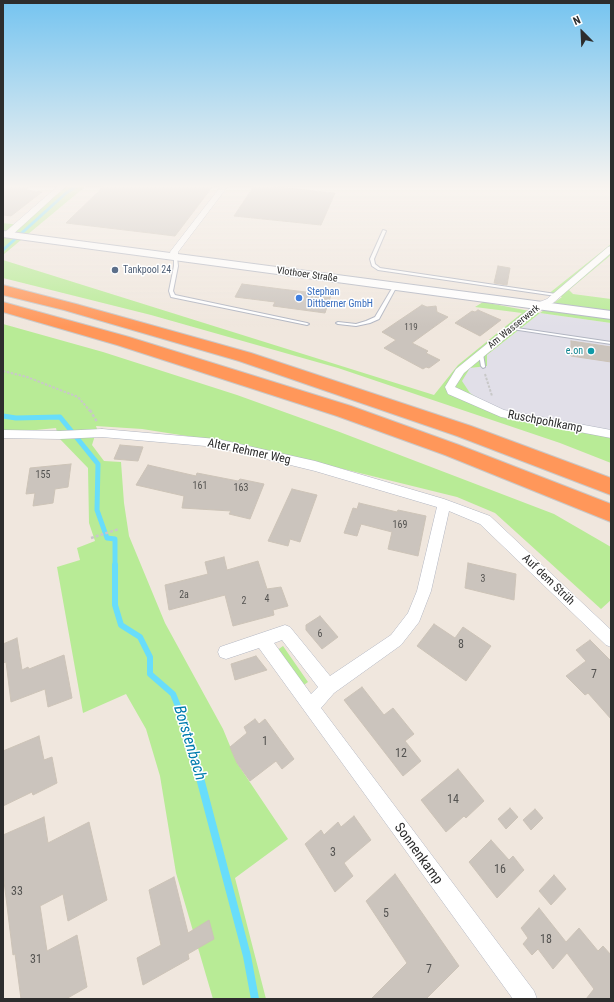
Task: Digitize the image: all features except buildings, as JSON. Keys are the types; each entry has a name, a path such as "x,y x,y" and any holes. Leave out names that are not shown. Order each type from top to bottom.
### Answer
{"highway":[{"path":"3,290 70,307 245,357 464,432 611,487"},
{"path":"3,308 123,341 344,411 452,450 611,513"}],"main road":[{"name":"Vlothoer Straße","path":"5,235 611,314"}],"street":[{"path":"175,257 174,252 189,233"},
{"name":"Am Wasserwerk","path":"481,405 452,391 450,387 460,371 540,305 550,301 611,249"},
{"name":"Ruschpohlkamp","path":"481,405 501,414 611,434"},
{"name":"Alter Rehmer Weg","path":"3,434 60,435 102,433 217,443 315,466 444,504 485,520"},
{"path":"311,708 328,687 396,640 414,617 424,591 444,504"},
{"name":"Auf dem Strüh","path":"485,520 611,640"},
{"path":"226,652 285,632 328,687"},
{"name":"Sonnenkamp","path":"262,640 526,999"}],"lane":[{"path":"383,233 372,259 373,265 379,269 556,295"},
{"path":"175,257 176,266 171,291 173,296 307,324"},
{"path":"338,323 356,325 377,318 395,286"},
{"path":"512,328 611,343"},
{"path":"480,354 483,366"}],"path":[{"path":"3,371 27,377 78,398 90,410 102,433"},
{"path":"91,538 118,529"}],"shaded area":[{"path":"540,313 611,323 611,431 502,411 483,402 470,393 461,381 470,368 487,366 487,355"}],"green space":[{"path":"3,233 30,233 3,255"},
{"path":"611,244 611,255 569,290 573,294 611,299 611,323 540,313 562,297 547,295"},
{"path":"3,260 434,395 458,365 522,313 475,307 483,302 540,313 487,355 487,366 470,368 462,381 470,393 483,402 502,411 611,431 611,463 560,443 338,368 151,315 3,278"},
{"path":"3,324 103,352 237,395 337,431 554,514 611,547 611,600 601,609 495,513 457,497 319,463 219,441 142,429 96,426 97,429 92,445 104,461 121,462 124,503 129,536 165,623 223,729 237,763 288,839 235,878 266,999 213,999 176,873 160,776 146,729 126,694 83,713 57,567 80,560 77,548 95,541 89,523 88,468 58,437 56,428 26,431 3,430"},
{"path":"283,646 308,682 301,687 276,651"}],"waterway":[{"name":"Borstenbach","path":"3,250 22,233"},
{"name":"Borstenbach","path":"3,416 16,418 60,417 98,464 97,510 107,538 115,539 115,605 121,625 140,637 150,657 150,674 173,694 185,723 195,760"},
{"name":"Borstenbach","path":"195,759 247,956 255,999"}],"place":[{"name":"Tankpool 24","path":"115,270"},
{"name":"Stephan Dittberner GmbH","path":"299,298"},
{"name":"e.on","path":"591,351"}]}
